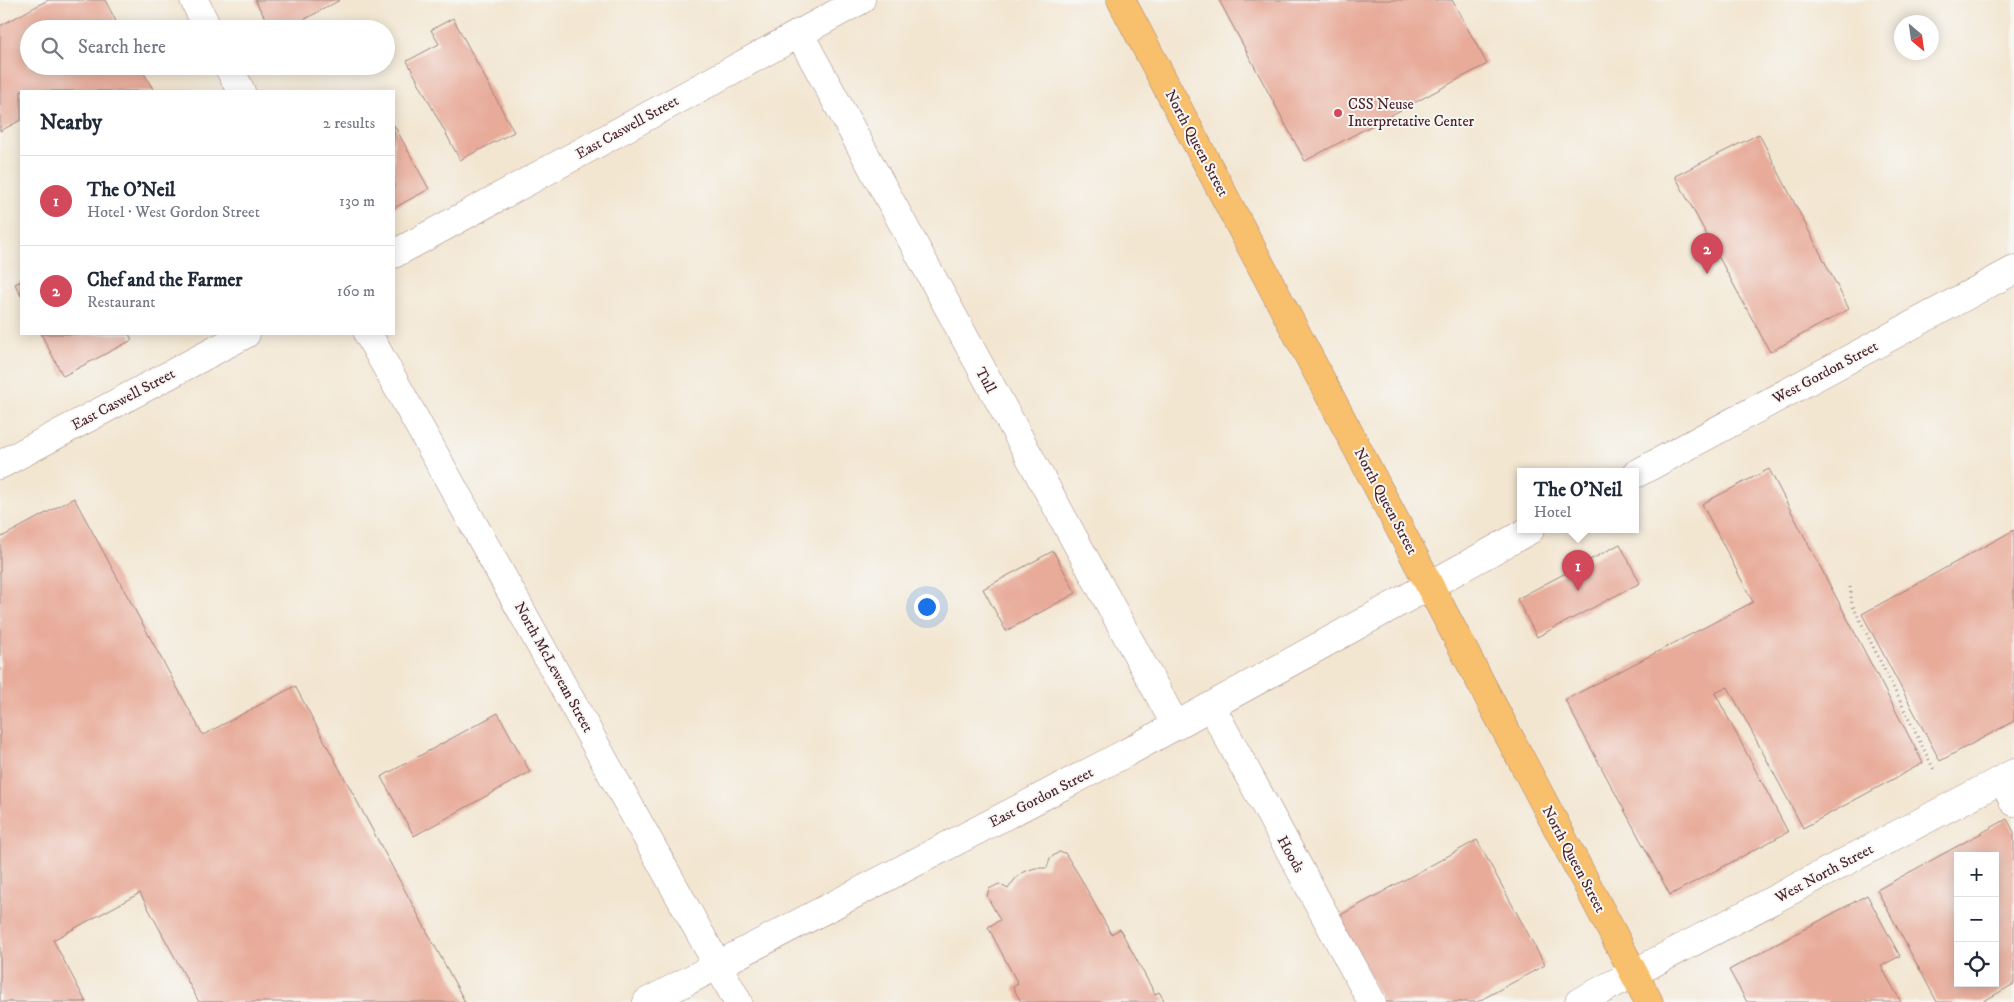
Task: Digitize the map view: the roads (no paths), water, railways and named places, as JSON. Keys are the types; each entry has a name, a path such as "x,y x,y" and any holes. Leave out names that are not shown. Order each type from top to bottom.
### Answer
{"main road":[{"name":"North Queen Street","path":"1122,0 1649,1002"}],"street":[{"path":"194,0 204,20"},
{"name":"East Caswell Street","path":"395,253 861,0"},
{"name":"Tull","path":"799,33 1176,726"},
{"path":"232,75 240,90"},
{"name":"West Gordon Street","path":"1639,472 2014,270"},
{"name":"East Caswell Street","path":"0,465 244,335"},
{"name":"North McLewean Street","path":"369,335 738,1002"},
{"path":"1430,584 1524,533"},
{"name":"East Gordon Street","path":"647,1002 1176,726 1430,584"},
{"name":"Hoods","path":"1211,706 1372,1002"},
{"name":"West North Street","path":"1579,1002 2010,785"}],"place":[{"name":"CSS Neuse Interpretative Center","path":"1338,113"},
{"name":"Chef and the Farmer","path":"1707,274"},
{"name":"The O'Neil","path":"1578,591"}]}
